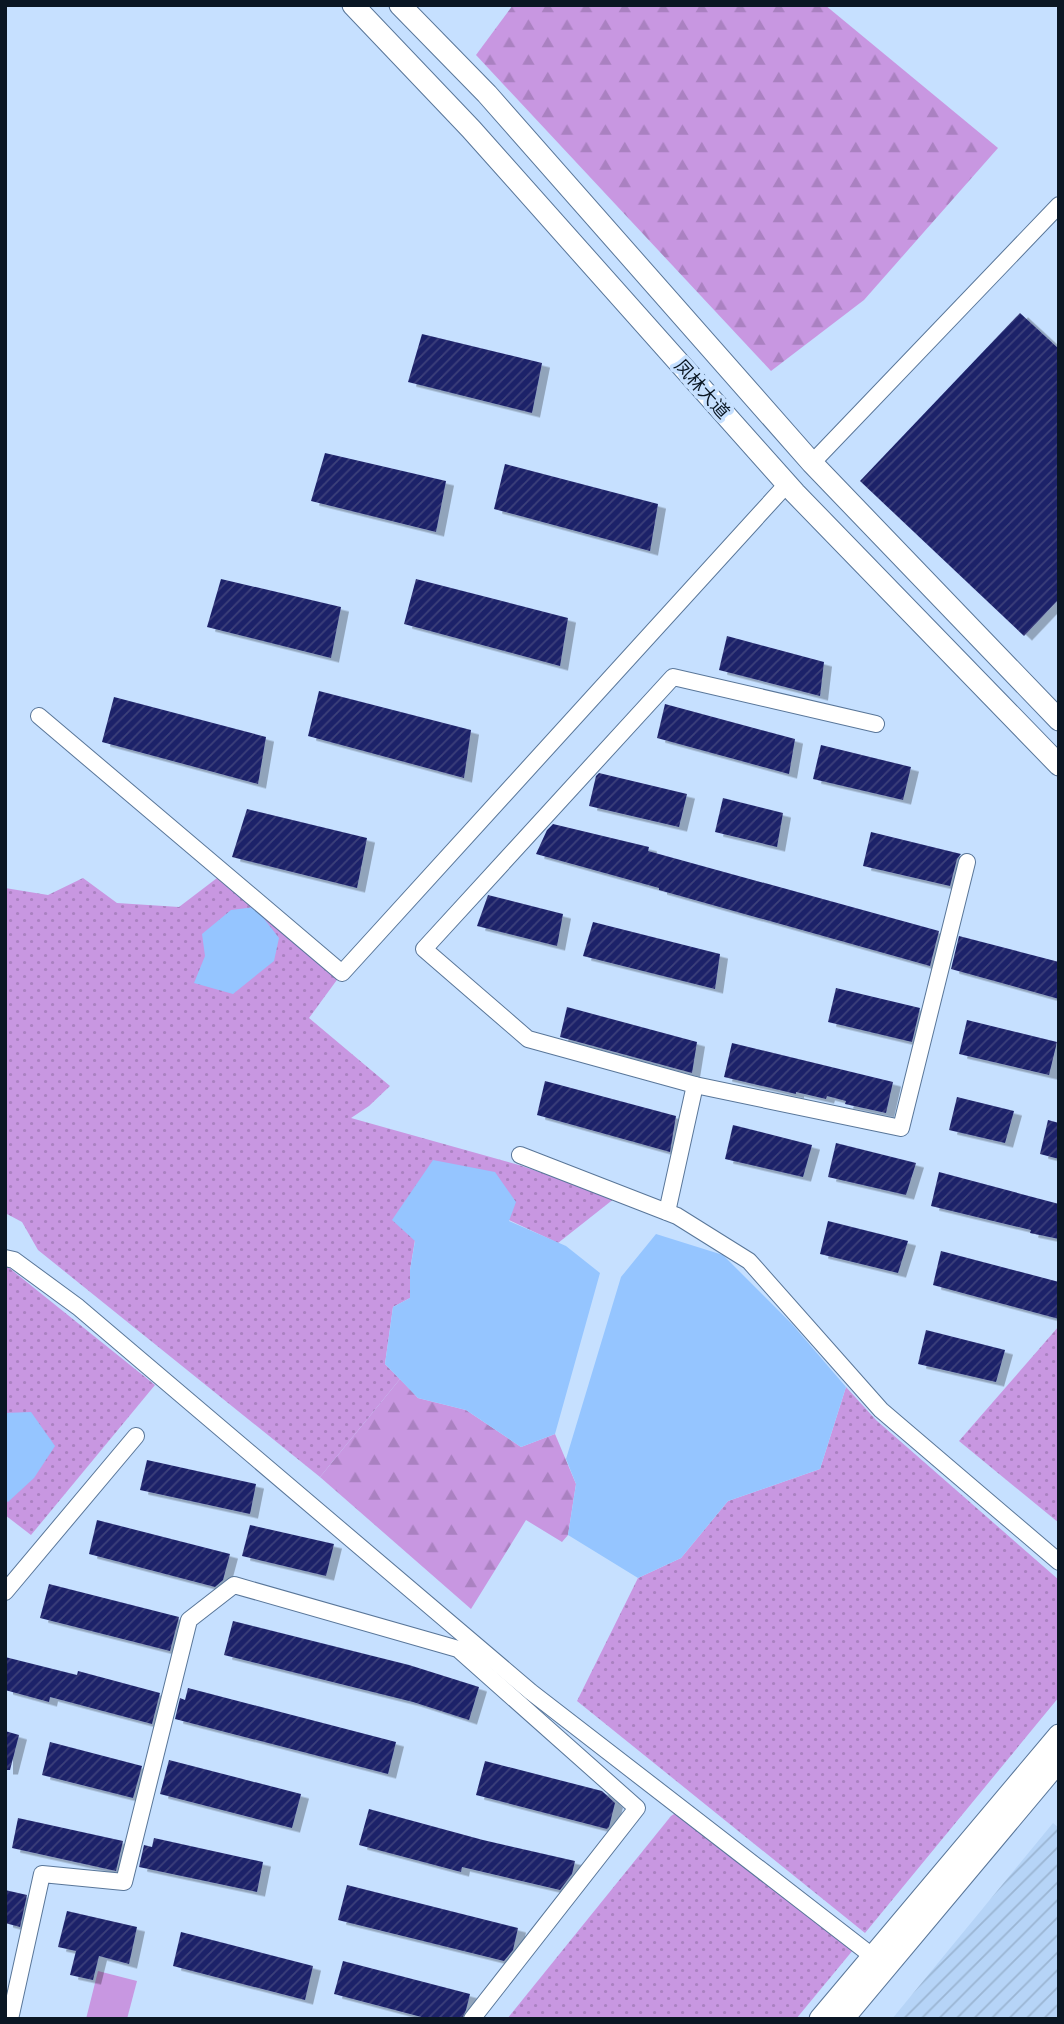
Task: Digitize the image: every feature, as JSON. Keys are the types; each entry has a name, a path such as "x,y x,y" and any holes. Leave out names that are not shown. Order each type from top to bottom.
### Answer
{"main road":[{"name":"凤林大道","path":"353,5 481,140 787,484 1059,765"},
{"name":"凤林大道","path":"400,5 486,94 812,463 1059,720"},
{"path":"843,2019 880,1962 1059,1735"},
{"path":"820,2019 880,1962 1059,1761"}],"street":[{"path":"812,463 1059,205"},
{"path":"39,716 342,973 787,484"},
{"path":"876,724 673,677 424,950 528,1039 695,1085 901,1128 967,862"},
{"path":"667,1212 695,1085"},
{"path":"520,1155 677,1216 749,1261 881,1410 1059,1562"},
{"path":"5,1258 14,1260 78,1307 500,1677 637,1808 472,2019"},
{"path":"5,1592 135,1436"},
{"path":"9,2019 42,1874 124,1882 189,1620 234,1585 458,1649 500,1677 880,1962"}],"shaded area":[{"path":"255,907 279,938 274,961 233,994 194,983 205,956 202,934 231,910"},
{"path":"433,1160 495,1172 516,1202 509,1221 566,1246 600,1273 555,1434 521,1447 466,1410 418,1398 385,1364 393,1307 410,1298 410,1270 415,1241 392,1220"},
{"path":"656,1234 723,1255 792,1324 846,1387 820,1469 728,1501 681,1558 638,1578 568,1535 576,1484 566,1459 621,1277"},
{"path":"31,1412 55,1446 34,1478 8,1502 5,1500 5,1413"},
{"path":"1053,1823 1059,1828 1059,2019 892,2019"}],"green space":[{"path":"513,5 825,5 998,148 864,300 771,371 476,55"},
{"path":"221,875 342,973 309,1018 390,1086 369,1106 351,1118 519,1165 615,1198 558,1243 509,1220 415,1240 410,1270 410,1298 393,1307 385,1364 400,1379 320,1477 38,1250 22,1222 5,1213 5,888 48,895 83,878 117,903 179,907"},
{"path":"8,1267 155,1385 31,1535 5,1515 5,1270"},
{"path":"1059,1326 1059,1523 959,1441"},
{"path":"400,1379 418,1398 466,1410 521,1447 555,1434 576,1484 568,1535 562,1542 526,1520 471,1609 320,1477"},
{"path":"846,1387 876,1420 1059,1580 1059,1697 865,1933 577,1701 638,1578 681,1558 728,1501 820,1469"},
{"path":"682,1809 858,1944 796,2019 507,2019 671,1816"},
{"path":"98,1971 137,1981 127,2019 86,2019"}],"building":[{"path":"1020,313 1059,349 1059,599 1024,636 860,481"},
{"path":"422,334 542,363 532,413 408,382"},
{"path":"325,453 446,481 436,532 311,501"},
{"path":"505,464 658,504 650,551 494,509"},
{"path":"221,579 341,607 331,658 207,627"},
{"path":"416,579 568,618 560,666 404,624"},
{"path":"727,636 824,662 820,696 719,670"},
{"path":"319,691 471,730 464,778 308,736"},
{"path":"114,697 266,737 258,784 102,742"},
{"path":"665,704 795,739 789,774 657,738"},
{"path":"821,745 911,767 903,800 813,779"},
{"path":"599,773 687,794 679,827 589,806"},
{"path":"723,798 783,813 777,847 715,832"},
{"path":"247,809 367,838 357,888 232,857"},
{"path":"553,824 649,847 648,851 939,931 930,966 536,854 547,830"},
{"path":"871,832 961,854 957,859 950,886 863,866"},
{"path":"488,895 563,914 557,946 477,926"},
{"path":"593,922 720,954 715,989 583,956"},
{"path":"959,936 1059,962 1059,999 951,969"},
{"path":"836,988 920,1008 912,1042 828,1022"},
{"path":"567,1007 697,1042 692,1073 560,1037"},
{"path":"967,1020 1057,1042 1049,1075 959,1054"},
{"path":"732,1043 893,1082 886,1113 845,1104 846,1101 827,1096 826,1099 796,1094 724,1077"},
{"path":"545,1081 676,1116 670,1152 537,1115"},
{"path":"957,1097 1014,1111 1005,1143 949,1130"},
{"path":"1048,1120 1059,1123 1059,1159 1040,1154"},
{"path":"733,1125 812,1145 803,1177 725,1159"},
{"path":"836,1143 916,1163 906,1195 828,1177"},
{"path":"939,1172 1059,1204 1059,1239 931,1206"},
{"path":"828,1221 908,1241 898,1273 820,1254"},
{"path":"941,1251 1059,1282 1059,1319 933,1285"},
{"path":"926,1330 1005,1350 996,1382 918,1364"},
{"path":"147,1460 256,1484 250,1514 140,1490"},
{"path":"97,1520 230,1554 223,1580 215,1587 89,1554"},
{"path":"250,1525 334,1544 326,1576 242,1556"},
{"path":"49,1584 179,1617 170,1651 40,1618"},
{"path":"233,1621 409,1665 479,1687 469,1720 413,1702 224,1655"},
{"path":"5,1657 77,1675 78,1671 160,1693 152,1724 50,1697 49,1702 5,1690"},
{"path":"188,1688 396,1742 388,1774 175,1719 180,1698 185,1700"},
{"path":"5,1731 19,1735 10,1770 5,1770"},
{"path":"50,1742 142,1766 133,1798 42,1775"},
{"path":"169,1760 301,1794 292,1828 160,1794"},
{"path":"485,1761 602,1791 615,1803 609,1827 607,1829 476,1795"},
{"path":"369,1809 483,1840 575,1861 572,1874 560,1890 462,1867 461,1872 359,1845"},
{"path":"18,1818 123,1841 116,1871 12,1848"},
{"path":"154,1838 263,1862 257,1892 139,1867 144,1845 152,1847"},
{"path":"347,1885 518,1928 513,1950 504,1961 338,1920"},
{"path":"5,1890 27,1895 20,1927 5,1923"},
{"path":"67,1911 137,1927 129,1964 99,1956 93,1980 70,1975 76,1951 58,1947"},
{"path":"181,1932 313,1966 305,2000 173,1966"},
{"path":"343,1961 470,1994 466,2010 462,2019 429,2019 334,1994"}]}
